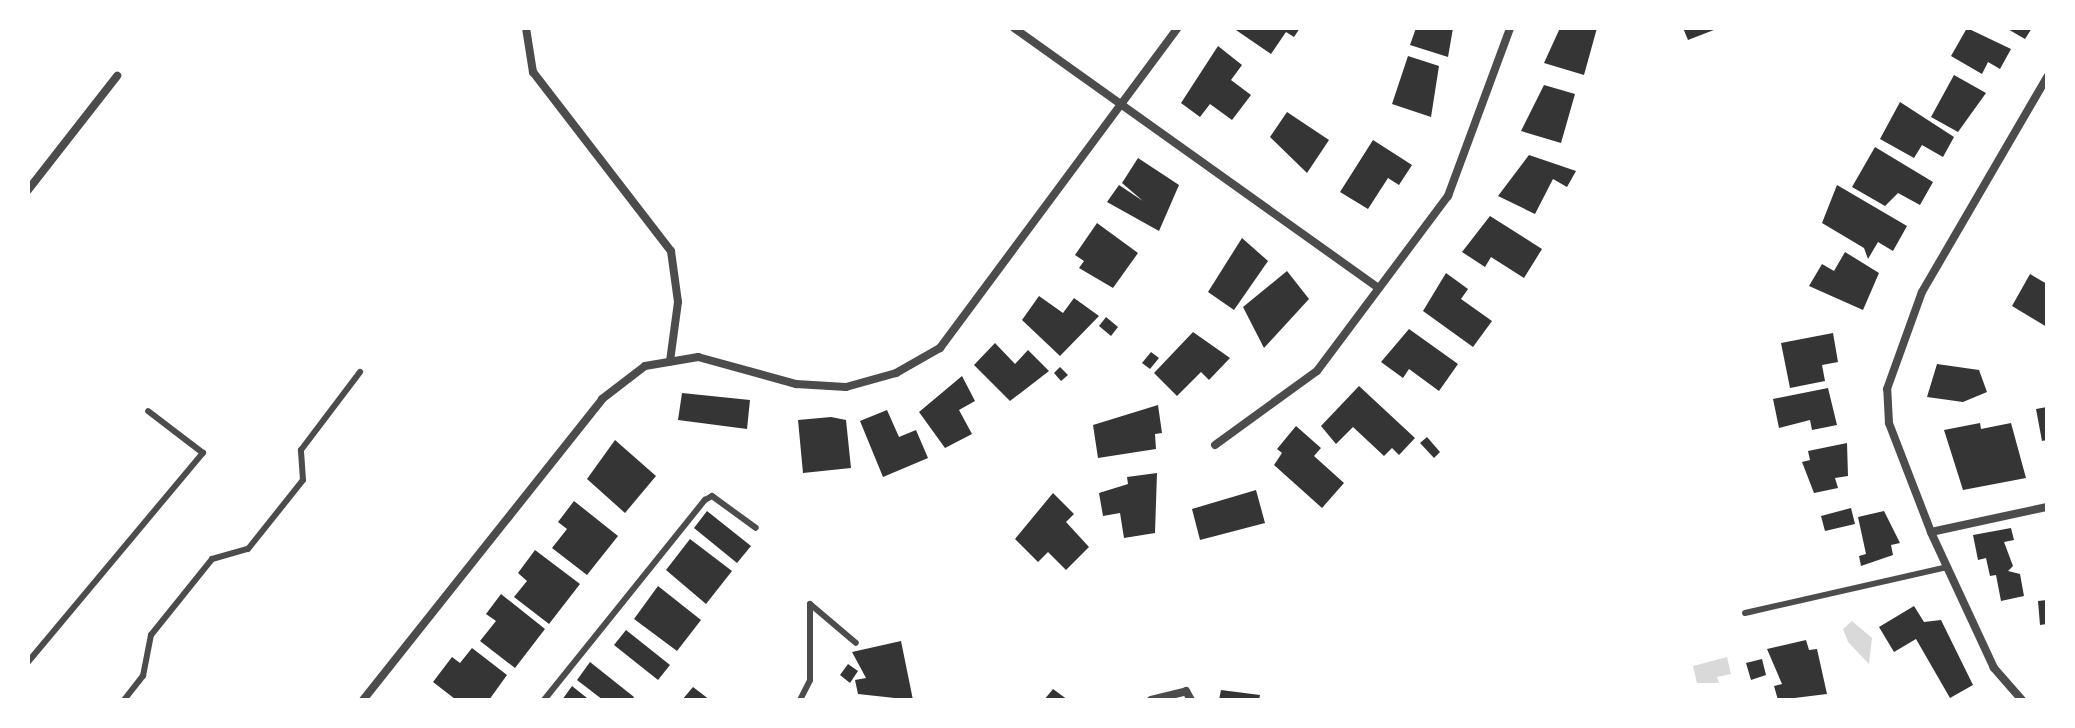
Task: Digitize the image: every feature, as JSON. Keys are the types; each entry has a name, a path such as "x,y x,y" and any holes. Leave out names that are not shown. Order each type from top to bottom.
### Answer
{"street":[{"path":"526,28 533,72 671,251 678,302 670,361"},
{"path":"1014,28 1377,287"},
{"path":"363,700 602,399 645,366 670,361 712,360 820,387 871,381 920,363 958,331 1178,28"},
{"path":"1215,445 1317,371 1465,166 1510,28"},
{"path":"28,190 117,76"},
{"path":"2022,700 1994,668 1931,532 1889,423 1894,356 1922,292 2047,77"},
{"path":"1931,532 2047,507"},
{"path":"1151,700 1186,691 1191,700"}],"lane":[{"path":"124,700 143,676 151,635 212,559 248,549 303,480 301,450 360,372"},
{"path":"28,662 203,453 148,411"},
{"path":"544,700 705,500 712,496 756,528"},
{"path":"1745,613 1947,567"},
{"path":"800,700 810,680 810,604 856,643"}],"shaded area":[{"path":"1852,621 1872,638 1869,664 1848,642 1843,629"},
{"path":"1727,657 1731,674 1717,677 1719,683 1697,683 1693,666"}],"building":[{"path":"1233,28 1300,28 1294,37 1286,32 1271,54"},
{"path":"1416,28 1453,28 1448,57 1410,45"},
{"path":"1560,28 1597,28 1584,75 1544,63"},
{"path":"1683,28 1719,28 1688,40"},
{"path":"1967,28 2011,49 2000,69 1988,62 1982,74 1951,56"},
{"path":"2006,28 2032,28 2025,39"},
{"path":"1218,46 1242,65 1231,80 1251,95 1232,120 1210,104 1200,117 1181,103"},
{"path":"1408,56 1439,66 1431,117 1392,104"},
{"path":"1954,75 1986,93 1958,132 1931,117"},
{"path":"1544,85 1575,94 1561,143 1521,131"},
{"path":"1900,102 1954,137 1943,157 1922,145 1914,158 1880,139"},
{"path":"1287,112 1329,140 1307,173 1270,137"},
{"path":"1373,140 1412,165 1399,185 1388,178 1368,209 1340,192"},
{"path":"1875,147 1933,182 1920,205 1898,193 1885,206 1852,187"},
{"path":"1529,155 1576,171 1567,187 1553,179 1535,214 1498,196"},
{"path":"1138,158 1179,185 1159,231 1107,202 1119,185 1143,201 1122,183"},
{"path":"1837,185 1907,226 1893,251 1878,242 1868,259 1864,248 1822,223"},
{"path":"1490,216 1542,249 1524,278 1491,257 1485,267 1462,252"},
{"path":"1097,223 1138,253 1113,288 1079,268 1084,261 1075,255"},
{"path":"1242,238 1268,261 1234,310 1208,292"},
{"path":"1845,252 1879,273 1863,310 1809,286 1822,264 1834,271"},
{"path":"1287,271 1309,299 1264,348 1243,307"},
{"path":"1446,273 1468,289 1461,299 1492,321 1473,347 1423,311"},
{"path":"2030,274 2047,284 2047,327 2012,306"},
{"path":"1039,296 1063,313 1074,298 1099,316 1060,356 1022,320"},
{"path":"1106,317 1118,327 1111,336 1099,326"},
{"path":"1409,329 1458,364 1439,391 1409,369 1403,378 1381,362"},
{"path":"1193,332 1230,358 1209,380 1201,372 1177,396 1154,373"},
{"path":"1833,333 1838,362 1822,365 1825,381 1790,388 1781,343"},
{"path":"995,343 1015,364 1028,350 1049,371 1010,401 974,365"},
{"path":"1151,352 1159,358 1150,369 1142,363"},
{"path":"1937,364 1979,370 1987,392 1963,402 1927,397"},
{"path":"1060,367 1068,375 1061,381 1054,373"},
{"path":"962,376 975,401 959,410 972,434 945,448 919,412"},
{"path":"1359,386 1415,438 1399,455 1392,448 1384,456 1353,427 1336,444 1321,426"},
{"path":"1828,388 1837,425 1812,430 1810,420 1779,428 1773,399"},
{"path":"682,393 750,400 747,429 678,420"},
{"path":"1158,405 1162,433 1155,434 1156,449 1098,458 1093,425"},
{"path":"2047,407 2047,440 2042,441 2036,409"},
{"path":"887,410 899,437 916,430 928,458 883,477 860,421"},
{"path":"831,417 846,420 851,468 803,473 798,420"},
{"path":"1980,423 1981,429 2011,423 2026,478 1963,490 1944,430"},
{"path":"1296,426 1321,448 1314,456 1344,483 1322,508 1274,465 1282,453 1277,449"},
{"path":"1427,437 1440,452 1434,458 1420,443"},
{"path":"615,440 656,476 625,513 587,479"},
{"path":"1847,443 1848,476 1835,478 1838,488 1814,493 1802,462 1810,460 1808,451"},
{"path":"1157,473 1155,533 1124,538 1120,513 1103,516 1099,493 1128,484 1127,477"},
{"path":"1256,490 1265,523 1200,540 1192,509"},
{"path":"1053,493 1074,514 1066,522 1089,547 1066,570 1048,552 1038,562 1015,539"},
{"path":"574,501 618,536 587,575 552,548 567,529 558,522"},
{"path":"1851,508 1855,524 1825,531 1821,516"},
{"path":"707,511 751,546 737,563 694,528"},
{"path":"1884,511 1900,543 1891,545 1893,555 1861,566 1859,556 1866,554 1858,517"},
{"path":"2011,528 2014,540 2004,542 2013,566 2008,571 2020,574 2024,596 2001,601 1996,575 1990,576 1986,558 1978,560 1973,535"},
{"path":"690,539 732,571 706,604 666,570"},
{"path":"535,550 580,584 549,624 514,597 527,581 518,573"},
{"path":"658,586 701,620 677,651 634,619"},
{"path":"501,594 545,629 515,668 480,641 496,621 486,614"},
{"path":"2047,600 2047,624 2040,625 2038,601"},
{"path":"1914,606 1924,622 1941,620 1973,685 1950,698 1916,639 1894,652 1879,627"},
{"path":"626,630 670,665 658,680 614,645"},
{"path":"1806,640 1809,650 1817,649 1827,694 1778,700 1774,686 1782,684 1767,649"},
{"path":"901,641 913,700 858,694 855,680 866,678 852,652"},
{"path":"472,648 507,675 489,700 455,699 433,682 452,657 460,663"},
{"path":"1762,659 1766,675 1751,680 1746,663"},
{"path":"590,662 634,697 632,700 603,700 577,680"},
{"path":"848,664 858,671 850,683 840,675"},
{"path":"572,686 587,698 586,700 562,700"},
{"path":"693,687 710,700 682,700"},
{"path":"1053,689 1068,700 1044,700"},
{"path":"1221,690 1260,695 1259,700 1219,700"}]}
